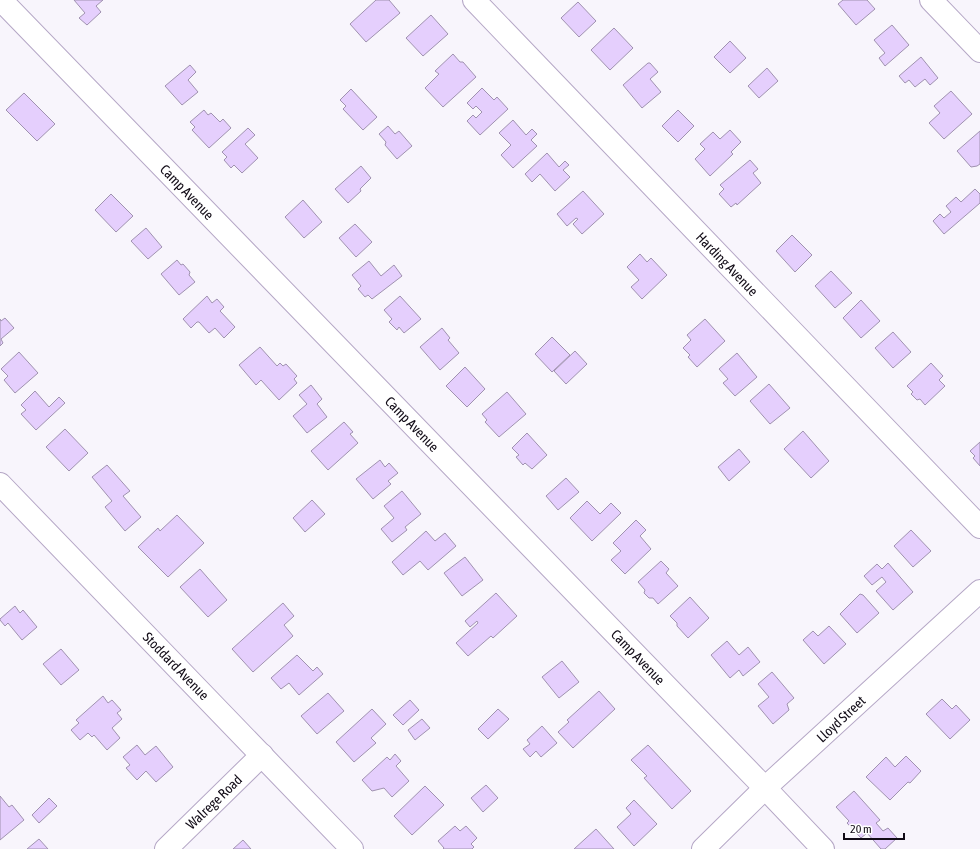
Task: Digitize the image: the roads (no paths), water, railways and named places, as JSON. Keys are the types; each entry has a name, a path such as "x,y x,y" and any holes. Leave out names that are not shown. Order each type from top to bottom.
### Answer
{"street":[{"name":"Camp Avenue","path":"0,0 823,849"},
{"name":"Harding Avenue","path":"474,0 980,527"},
{"path":"931,0 980,51"},
{"name":"Stoddard Avenue","path":"0,484 352,849"},
{"name":"Lloyd Street","path":"703,849 765,788 980,590"},
{"name":"Walrege Road","path":"166,849 262,756"}]}
